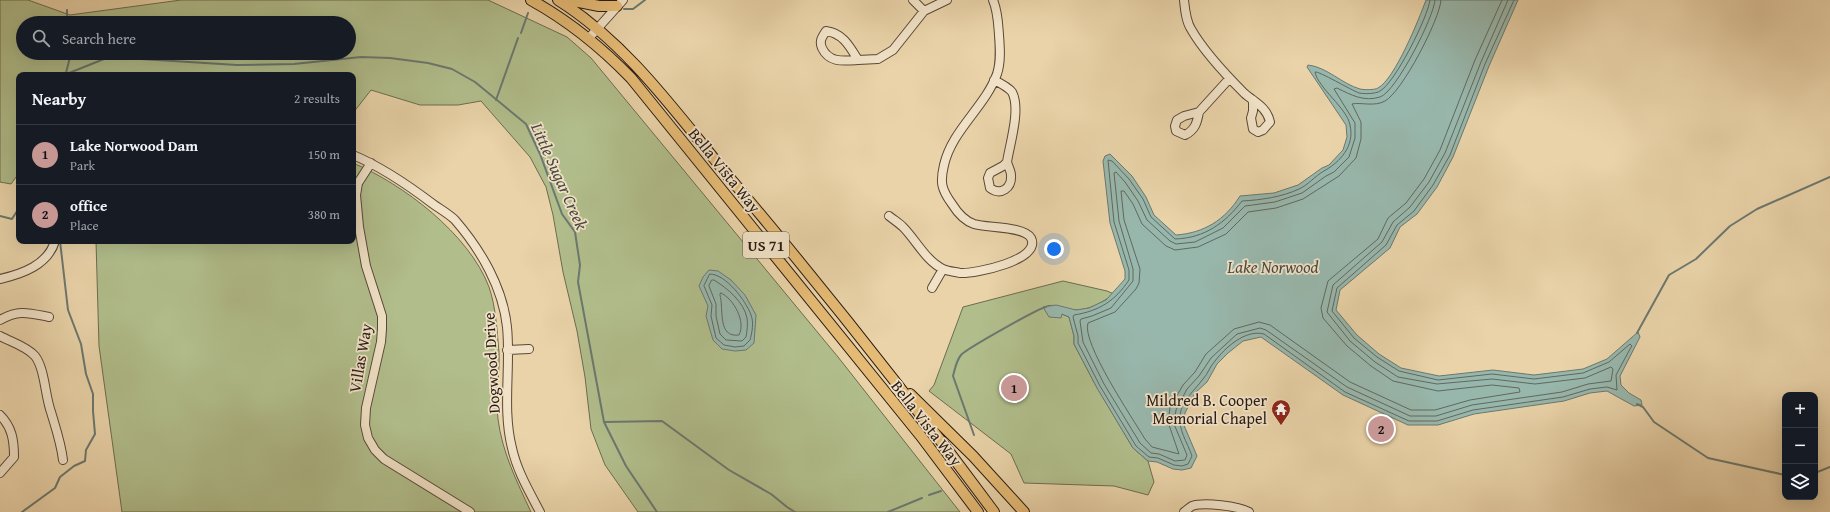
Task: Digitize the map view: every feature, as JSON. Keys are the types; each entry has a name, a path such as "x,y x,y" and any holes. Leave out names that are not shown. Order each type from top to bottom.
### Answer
{"main road":[{"name":"Bella Vista Way","path":"531,0 548,9 589,38 612,59 635,84 920,435 978,512"},
{"name":"Bella Vista Way","path":"558,0 597,29 633,62 759,212 883,367 994,512"},
{"path":"569,0 599,6 620,3"},
{"path":"883,367 973,456 1024,512"}],"street":[{"path":"913,0 924,11"},
{"path":"858,60 841,36 834,32 826,31 821,38 820,44 824,54 831,59 840,61 878,59 894,50 924,11 947,0"},
{"path":"889,216 903,226 933,262 943,269 960,273 990,269 1015,260 1032,249 1033,243 1030,236 1026,233 1016,230 972,224 958,213 948,199 941,181 946,157 953,141 994,80 997,73 1000,48 998,14 993,0"},
{"path":"1184,0 1185,10 1191,29 1202,46 1229,78 1253,100"},
{"path":"589,38 620,3"},
{"path":"1199,112 1229,78"},
{"path":"994,80 1011,91 1016,101 1007,162"},
{"name":"Dogwood Drive","path":"356,156 371,163 418,193 454,219 476,248 492,278 503,307 507,328 508,428 512,448 521,474 540,512"},
{"name":"Villas Way","path":"371,163 358,184 356,195 359,227 366,266 382,316 381,342 366,408 365,425 368,438 375,450 384,459 470,512"},
{"path":"0,279 22,272 42,261 48,255 54,244"},
{"path":"932,288 943,269"},
{"path":"0,320 22,312 49,317"},
{"path":"0,336 26,349 34,356 40,365 51,413 61,443 63,460"},
{"path":"507,350 529,349"},
{"path":"0,415 11,428 14,442 14,457 0,473"},
{"path":"1184,512 1194,509 1226,505 1242,508 1249,512"}],"green space":[{"path":"0,0 28,0 70,15 181,0 488,0 567,37 591,58 838,357 960,512 638,512 605,465 591,429 585,377 577,331 563,272 553,215 546,187 530,157 481,101 458,105 420,105 371,90 356,109 356,72 16,72 16,177 11,184 0,182"},
{"path":"356,164 393,184 413,197 450,230 466,248 479,267 489,287 496,319 499,352 497,411 500,431 511,467 531,512 122,512 99,346 96,244 356,244"},
{"path":"1063,281 1114,294 1100,303 1085,309 1070,310 1051,305 1044,307 1069,317 1074,336 1074,344 1095,384 1133,448 1148,461 1154,482 1148,495 1114,486 1024,483 1011,454 929,391 934,385 963,307"}],"water":[{"name":"Lake Norwood","path":"1426,0 1518,0 1489,66 1453,157 1437,187 1417,214 1400,227 1390,248 1340,290 1336,310 1357,335 1379,354 1401,368 1439,376 1493,370 1534,375 1583,369 1607,359 1638,332 1640,337 1620,376 1621,385 1629,393 1641,400 1642,405 1634,406 1607,391 1590,393 1564,401 1474,414 1438,425 1408,425 1343,395 1261,337 1243,341 1228,353 1217,364 1207,382 1195,393 1185,413 1183,423 1197,456 1191,468 1182,470 1173,469 1157,462 1148,461 1133,448 1097,388 1074,344 1074,336 1069,317 1062,314 1061,318 1049,317 1043,307 1056,305 1076,310 1089,308 1106,300 1125,279 1125,271 1110,223 1103,161 1105,156 1110,154 1132,176 1146,197 1154,215 1176,235 1186,234 1213,224 1228,212 1240,196 1274,193 1298,185 1322,168 1329,165 1343,150 1347,137 1346,125 1307,67 1308,65 1322,69 1353,87 1369,90 1378,88 1392,73 1399,61"},
{"path":"709,270 718,271 731,280 745,295 756,315 754,343 746,350 735,351 722,349 713,340 706,316 708,306 699,286 703,277"}],"waterway":[{"path":"624,9 633,9 645,0"},
{"path":"67,10 67,16"},
{"path":"521,33 528,13"},
{"path":"496,100 518,38"},
{"name":"Little Sugar Creek","path":"356,58 390,58 428,63 452,69 475,82 526,124 540,154 562,214 575,232 580,265 578,282 604,422 626,466 657,512"},
{"path":"66,72 69,60"},
{"name":"Little Sugar Creek","path":"72,72 102,60"},
{"name":"Little Sugar Creek","path":"157,60 237,65 294,64 332,60"},
{"path":"1637,333 1669,275 1696,259 1730,226 1757,209 1830,177"},
{"name":"Little Sugar Creek","path":"0,216 12,219 16,213"},
{"path":"22,512 55,488 60,477 74,466 85,461 86,450 95,434 93,394 86,374 81,344 68,310 60,244"},
{"path":"974,435 953,376 959,357 988,337 1046,307"},
{"path":"1637,404 1643,407 1654,422 1708,458 1782,474"},
{"path":"605,422 662,421 729,470 771,494 795,512"},
{"path":"1818,472 1830,467"},
{"path":"929,495 941,491"},
{"path":"888,512 922,498"}],"place":[{"name":"Lake Norwood Dam","path":"1014,388"},
{"name":"Mildred B. Cooper Memorial Chapel","path":"1281,426"},
{"name":"office","path":"1381,429"}]}
